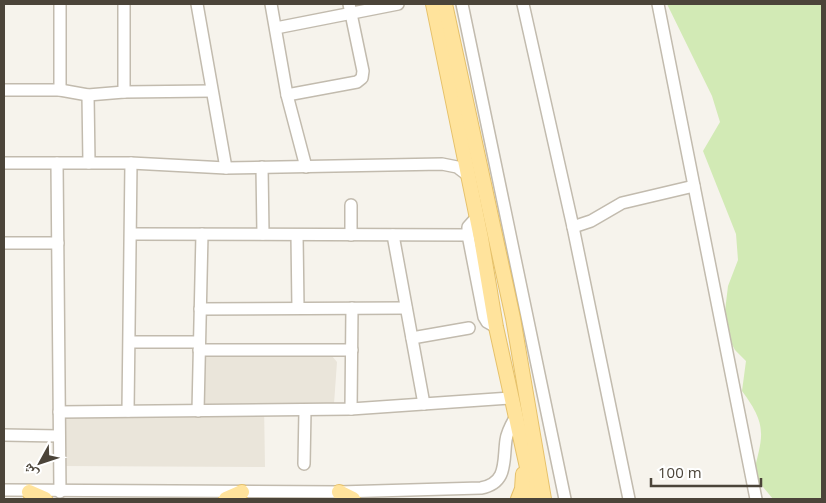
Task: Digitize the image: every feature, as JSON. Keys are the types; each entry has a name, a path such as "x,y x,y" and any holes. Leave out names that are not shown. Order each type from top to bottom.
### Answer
{"main road":[{"path":"433,4 477,217 496,327 530,481 530,499"},
{"path":"445,4 511,308 544,499"},
{"path":"518,499 524,476 517,448 519,434"},
{"path":"29,492 45,499"},
{"path":"226,499 242,492"},
{"path":"339,492 353,499"}],"street":[{"path":"60,4 60,90"},
{"path":"124,4 124,92"},
{"path":"197,4 226,168"},
{"path":"271,4 287,95 306,166"},
{"path":"276,28 350,9 398,4"},
{"path":"462,4 565,499"},
{"path":"523,4 573,227 629,499"},
{"path":"658,4 756,499"},
{"path":"287,95 360,80 363,71 350,9"},
{"path":"4,90 60,90 88,95 124,92 211,91"},
{"path":"88,95 89,163"},
{"path":"442,164 454,156 462,144"},
{"path":"4,163 131,163 226,168 442,164 457,167 469,176"},
{"path":"57,163 60,492"},
{"path":"128,411 131,163"},
{"path":"262,167 263,234"},
{"path":"573,227 591,221 622,202 694,186"},
{"path":"352,205 352,235"},
{"path":"477,217 469,224 468,235 484,317 487,322 496,327"},
{"path":"131,234 468,235"},
{"path":"198,410 202,234"},
{"path":"297,235 298,308"},
{"path":"393,235 424,404"},
{"path":"4,243 58,243"},
{"path":"351,409 352,308"},
{"path":"200,309 406,308"},
{"path":"412,338 469,328"},
{"path":"130,342 199,346 352,350"},
{"path":"59,412 351,409 511,398"},
{"path":"304,464 305,410"},
{"path":"4,490 29,492 339,492 481,488 498,480 504,468 507,433 515,418"},
{"path":"4,435 59,436"}],"shaded area":[{"path":"205,355 332,356 337,362 334,404 264,404 265,467 63,466 62,415 201,414"}],"green space":[{"path":"667,4 822,4 822,499 773,499 753,475 761,440 760,422 742,391 746,361 735,350 727,335 725,311 728,286 738,260 736,234 703,151 720,122 712,96"}]}
